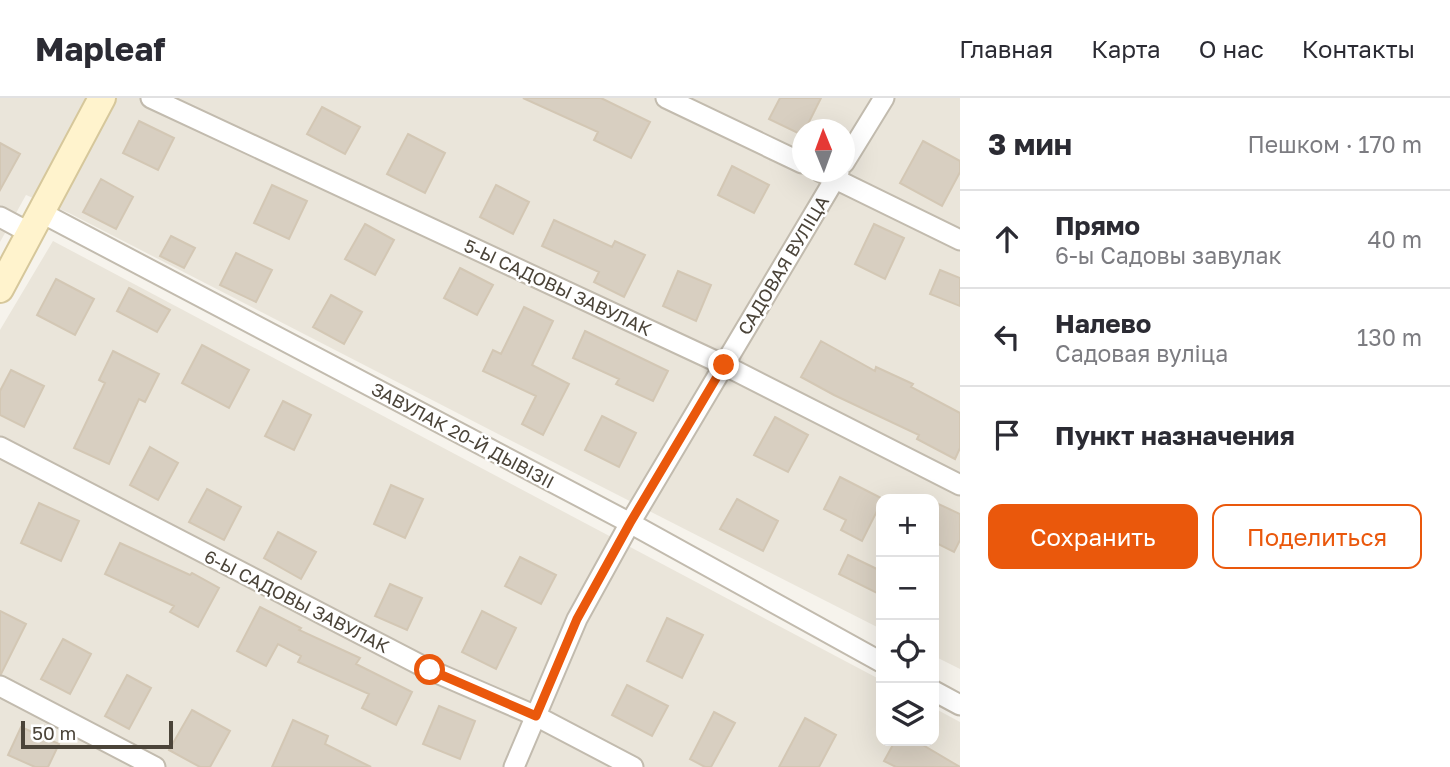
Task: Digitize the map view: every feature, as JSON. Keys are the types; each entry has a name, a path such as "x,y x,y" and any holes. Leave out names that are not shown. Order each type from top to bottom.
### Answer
{"street":[{"path":"0,289 102,98"},
{"name":"5-Ы САДОВЫ ЗАВУЛАК","path":"151,98 724,365 960,485"},
{"path":"666,98 792,158"},
{"name":"САДОВАЯ ВУЛІЦА","path":"855,141 884,98"},
{"name":"САДОВАЯ ВУЛІЦА","path":"514,767 577,619 829,182"},
{"path":"855,182 960,240"},
{"name":"ЗАВУЛАК 20-Й ДЫВІЗІІ","path":"0,216 36,223 630,523 876,659"},
{"name":"6-Ы САДОВЫ ЗАВУЛАК","path":"0,447 430,670 536,716 633,767"},
{"path":"0,686 155,767"},
{"path":"939,694 960,705"}],"shaded area":[{"path":"0,98 960,98 960,669 939,658 939,494 876,494 876,626 69,213 26,195 0,242"},
{"path":"53,241 876,677 876,746 939,746 939,711 960,722 960,767 0,767 0,330"}],"building":[{"path":"523,98 601,98 650,122 631,158 594,140 598,132"},
{"path":"780,98 821,98 810,119 792,119 792,130 769,119"},
{"path":"322,107 360,127 345,154 307,134"},
{"path":"139,121 174,138 158,170 123,153"},
{"path":"408,134 445,153 425,193 387,174"},
{"path":"923,141 960,161 960,172 942,206 900,183"},
{"path":"0,143 20,154 0,190"},
{"path":"732,166 769,185 754,213 718,195"},
{"path":"101,179 133,197 116,229 83,212"},
{"path":"272,185 307,201 289,239 254,223"},
{"path":"496,185 529,202 513,234 480,217"},
{"path":"554,220 612,247 615,241 645,255 624,297 594,282 599,272 542,246"},
{"path":"365,224 394,240 375,275 345,259"},
{"path":"874,224 904,238 885,279 855,264"},
{"path":"171,236 195,248 184,268 160,256"},
{"path":"236,253 272,270 256,302 220,285"},
{"path":"460,268 493,285 477,315 444,298"},
{"path":"940,270 960,278 960,306 930,294"},
{"path":"678,271 711,285 696,321 663,306"},
{"path":"56,279 94,299 75,335 37,315"},
{"path":"129,288 170,310 157,332 117,311"},
{"path":"331,295 362,312 344,344 313,327"},
{"path":"524,307 553,321 532,365 569,384 543,435 522,424 536,396 483,371 493,350 501,354"},
{"path":"585,331 668,371 653,401 616,384 619,379 573,358"},
{"path":"821,341 875,371 876,367 913,384 911,387 960,413 960,448 955,459 917,439 919,435 801,377"},
{"path":"202,345 249,370 229,408 182,383"},
{"path":"113,351 159,374 145,402 139,399 109,464 74,448 105,383 99,380"},
{"path":"11,370 44,386 24,427 0,415 0,391"},
{"path":"283,401 311,415 294,450 265,436"},
{"path":"602,416 636,433 619,467 585,450"},
{"path":"775,417 808,435 788,472 754,455"},
{"path":"150,447 178,463 158,500 130,485"},
{"path":"840,477 876,495 876,513 862,541 841,530 846,520 824,509"},
{"path":"391,485 423,499 405,538 374,524"},
{"path":"207,489 241,507 224,540 189,522"},
{"path":"737,499 778,521 763,551 720,529"},
{"path":"39,503 79,521 61,561 21,543"},
{"path":"939,504 960,514 960,540 954,552 939,544"},
{"path":"278,532 316,552 301,579 264,558"},
{"path":"120,543 190,575 192,573 219,588 198,627 170,612 174,606 105,574"},
{"path":"848,555 876,569 876,592 839,574"},
{"path":"520,557 556,575 541,604 505,586"},
{"path":"390,584 422,598 407,630 375,616"},
{"path":"260,607 301,628 299,630 360,658 356,664 412,692 396,725 362,708 369,694 298,662 301,656 278,644 266,666 237,651"},
{"path":"0,611 26,624 1,674 0,674"},
{"path":"482,611 516,628 496,669 462,652"},
{"path":"667,618 703,635 682,678 647,661"},
{"path":"63,639 91,654 70,694 41,679"},
{"path":"127,675 151,688 129,729 105,716"},
{"path":"627,685 668,706 652,736 612,715"},
{"path":"439,706 475,721 460,759 423,744"},
{"path":"192,710 230,731 210,767 200,767 169,750"},
{"path":"714,712 735,723 711,767 705,767 690,759"},
{"path":"805,718 836,735 819,767 779,767"},
{"path":"293,720 328,736 325,744 371,767 272,767"},
{"path":"21,727 59,744 48,767 35,767 8,755"},
{"path":"892,746 924,746 960,767 896,767 884,761"}],"route":[{"path":"430,670 536,716 577,619 630,523 724,365"}]}
